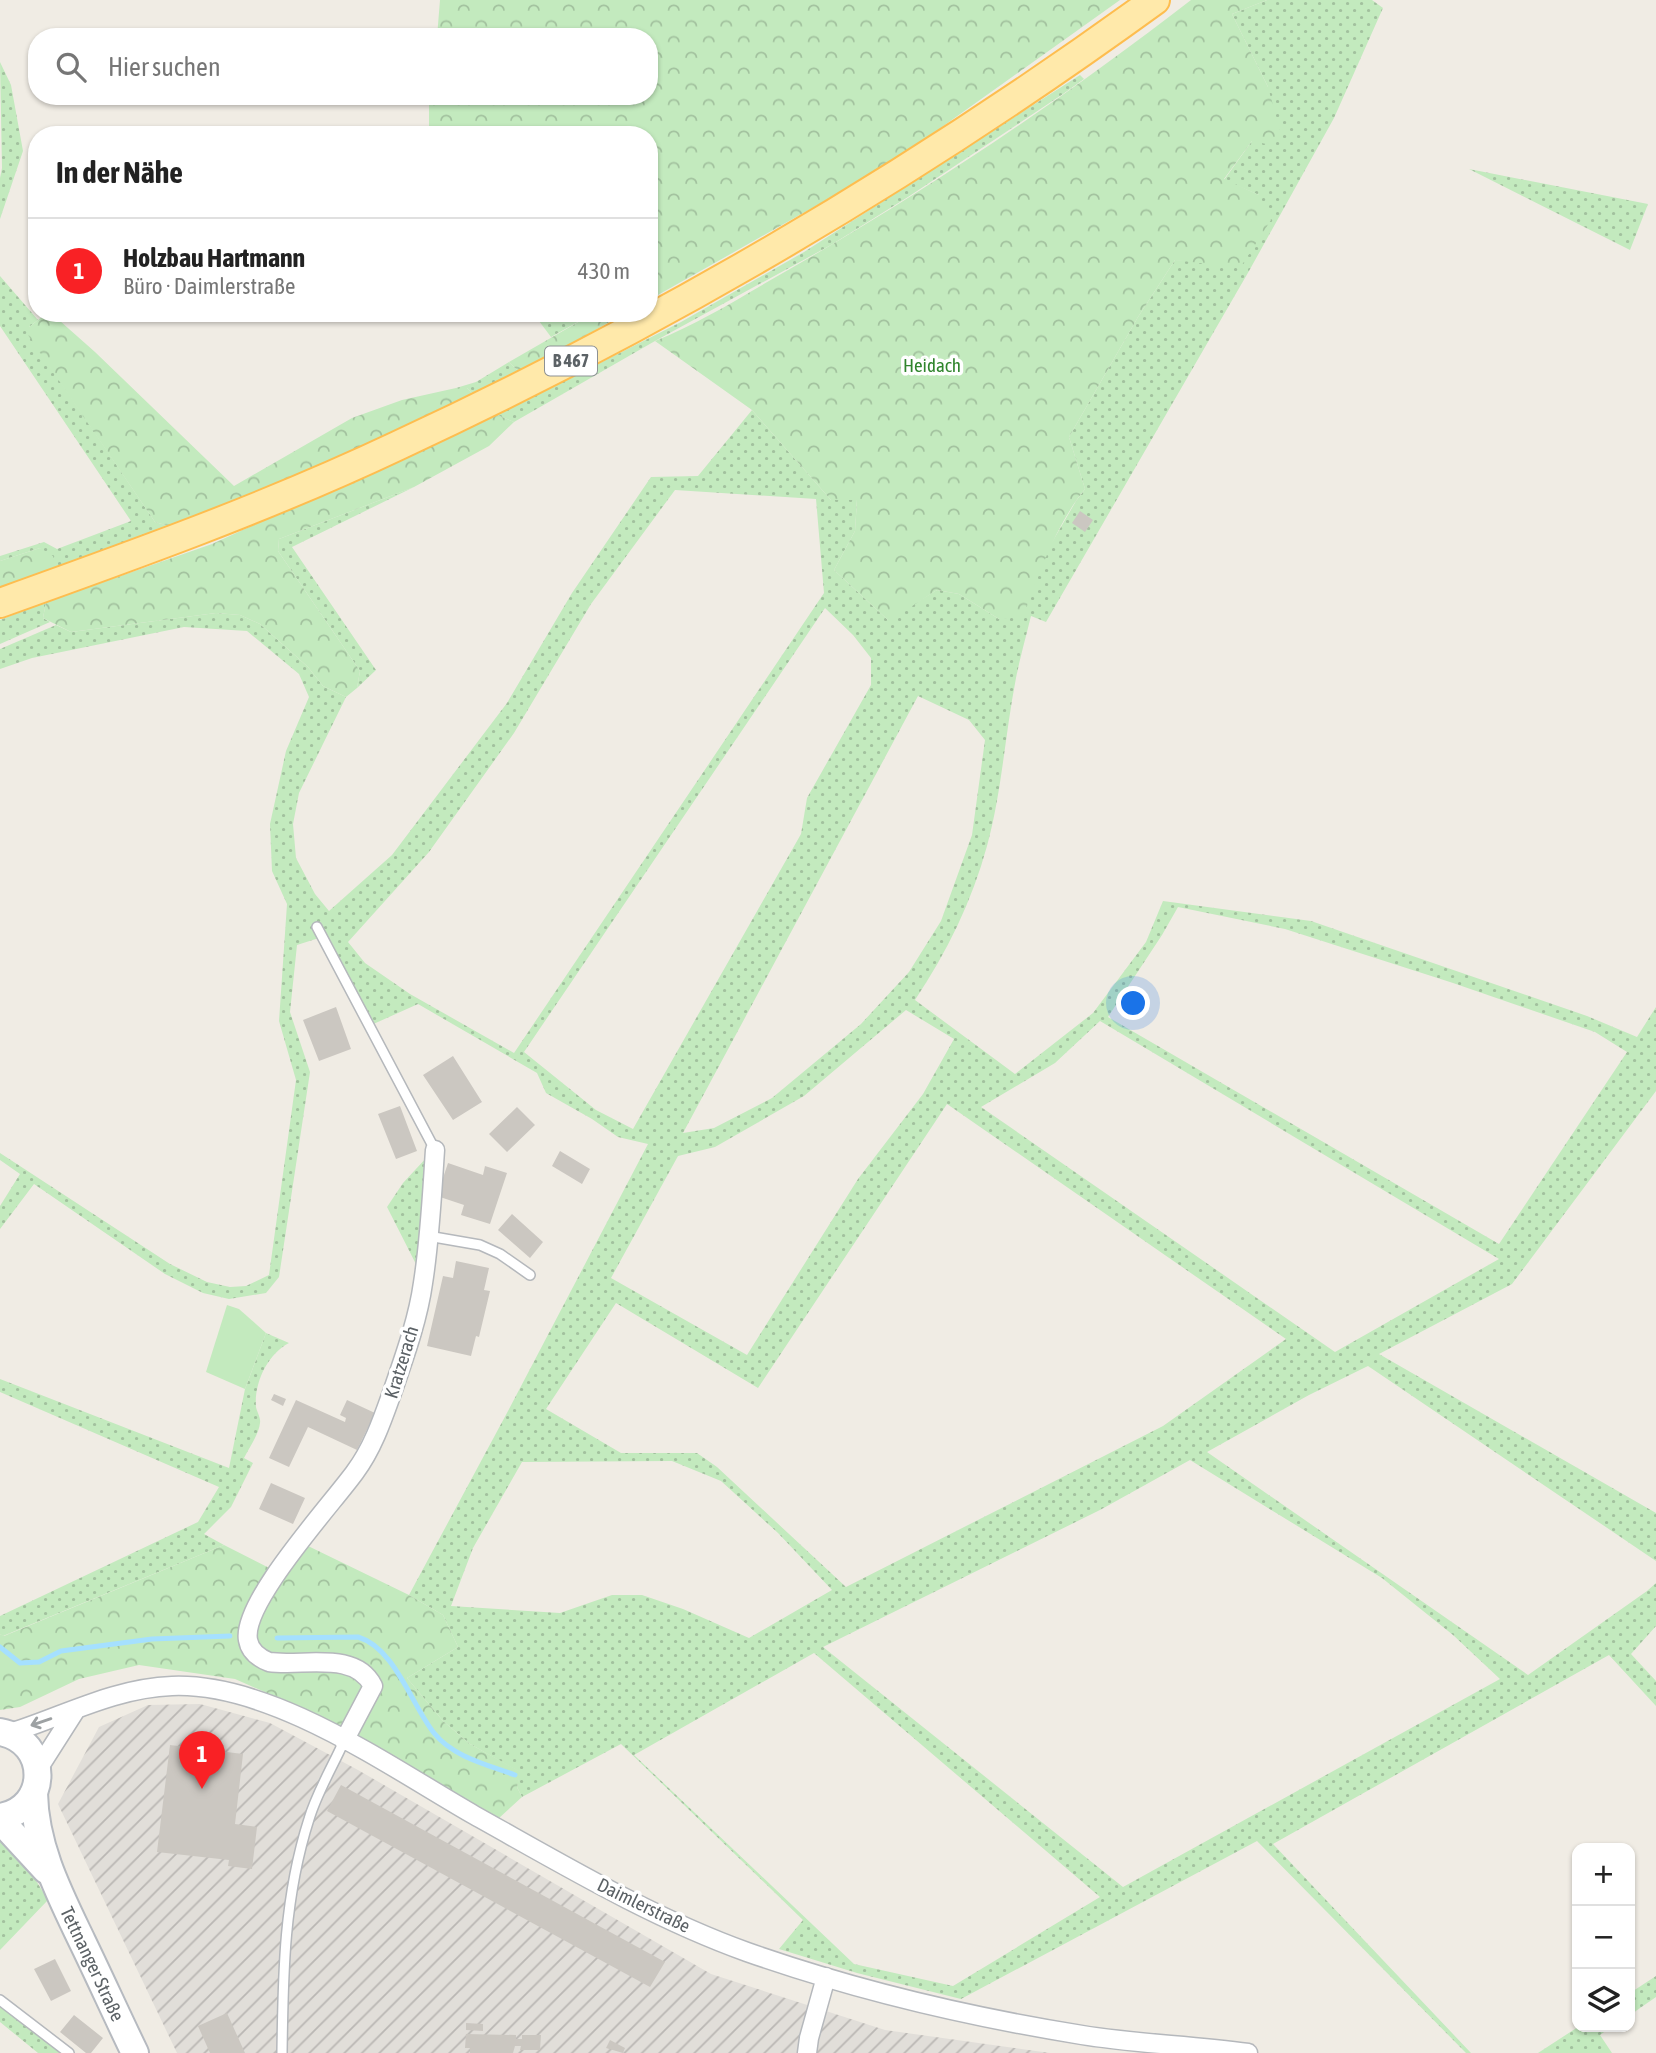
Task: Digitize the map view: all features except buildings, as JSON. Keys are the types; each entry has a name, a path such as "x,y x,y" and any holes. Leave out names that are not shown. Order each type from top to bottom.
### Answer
{"main road":[{"name":"B 467","path":"658,315 785,245 1041,81 1155,0"},
{"name":"B 467","path":"0,603 242,513 328,477 396,447 646,322"},
{"path":"0,1819 17,1812 27,1804 36,1781 34,1757 27,1746 18,1738 4,1733"},
{"name":"Tettnanger Straße","path":"36,1781 34,1812 50,1874 135,2053"},
{"name":"Tettnanger Straße","path":"0,1819 50,1874"}],"street":[{"name":"Kratzerach","path":"344,1741 373,1686 368,1676 351,1665 269,1662 258,1657 251,1649 248,1633 255,1610 276,1576 356,1471 384,1416 408,1347 423,1285 435,1150"},
{"name":"Daimlerstraße","path":"4,1733 75,1711 121,1693 175,1685 208,1688 271,1705 344,1741 652,1910 746,1951 826,1977 974,2015 1085,2035 1248,2053"},
{"path":"36,1781 75,1711"},
{"path":"807,2053 808,2038 826,1977"}],"lane":[{"name":"Kratzerach","path":"317,927 435,1150"},
{"path":"428,1236 480,1245 500,1254 530,1275"},
{"path":"282,2053 284,1943 293,1872 310,1816 344,1741"},
{"path":"0,2000 69,2053"}],"shaded area":[{"path":"200,1704 270,1723 358,1770 711,1974 885,2030 1050,2053 177,2053 58,1804 99,1727 148,1705"}],"green space":[{"path":"440,0 1120,0 890,164 658,295 658,126 429,126 429,105 658,105 658,28 438,28"},
{"name":"Heidach","path":"1191,0 1267,0 1232,14 1268,87 1280,131 1271,145 1252,141 1224,179 1259,195 1271,220 1240,268 1175,260 1138,317 1069,437 1085,489 1057,534 1023,616 999,619 959,594 937,590 889,621 834,570 855,531 857,500 831,500 752,410 655,341 691,325 743,296 897,205 1047,106"},
{"path":"1267,0 1372,0 1383,8 1334,118 1249,271 1046,622 1031,616 1016,678 996,804 981,866 957,926 915,1000 1015,1074 1093,1013 1146,942 1163,901 1311,921 1587,1016 1637,1037 1656,1007 1656,1091 1512,1284 1379,1354 1656,1513 1656,1561 1368,1366 1309,1395 1207,1452 1528,1675 1656,1583 1656,1626 1631,1654 1656,1681 1656,1706 1609,1655 1273,1844 1471,2053 1466,2053 1257,1841 961,1999 857,1973 779,1949 803,1920 621,1744 522,1797 517,1787 520,1772 470,1744 443,1721 407,1678 458,1647 443,1615 409,1595 648,1144 618,1137 546,1093 537,1073 418,1004 369,1026 322,937 297,945 290,1012 310,1072 279,1277 266,1293 229,1299 203,1293 165,1274 34,1184 0,1229 0,1206 20,1174 0,1160 0,1153 170,1264 207,1282 230,1287 246,1286 269,1275 296,1080 279,1021 287,904 272,871 270,824 286,751 309,697 299,674 247,631 184,627 32,658 0,669 0,649 56,625 71,632 216,613 240,615 260,624 308,667 323,686 346,697 299,793 293,824 296,858 315,894 329,911 392,855 507,703 572,593 651,477 698,476 752,410 831,500 857,499 855,531 834,570 888,620 937,590 959,594 999,619 1085,489 1069,437 1138,317 1175,260 1199,261 1259,195 1224,180 1252,141 1268,87 1232,14","holes":["675,490 816,499 824,593 514,1053 410,994 365,963 348,942 429,852 514,733 591,604","825,608 853,635 871,658 871,685 807,798 801,834 633,1129 596,1110 524,1052","918,696 969,720 985,740 972,835 941,921 909,972 861,1024 772,1098 714,1128 683,1133","1178,907 1285,929 1453,983 1595,1032 1627,1052 1499,1244 1108,1017","906,1010 954,1039 923,1094 858,1179 747,1355 611,1278 678,1156 715,1147 804,1096","1100,1021 1499,1259 1335,1352 981,1107 1055,1063","947,1104 1286,1339 1163,1426 846,1587 717,1467 697,1453 621,1453 546,1409 616,1303 758,1388","1190,1460 1382,1578 1453,1635 1500,1679 1123,1887 823,1647 1100,1510","672,1461 721,1481 778,1533 832,1590 749,1638 683,1609 642,1595 612,1595 560,1613 451,1606 473,1548 522,1462","814,1653 1100,1897 953,1986 854,1964 634,1755"]},
{"path":"0,62 11,85 23,151 0,219 2,168"},
{"path":"1080,75 1084,79 1063,94 831,245 514,422 497,415 681,322 804,252"},
{"path":"1469,169 1648,204 1630,250"},
{"path":"0,276 28,308 28,322 35,322 29,327 29,335 155,522 169,526 57,570 40,548 0,561 0,556 44,542 57,549 131,521 0,326"},
{"path":"35,322 61,322 234,486 352,418 402,400 456,388 467,388 476,397 211,511 169,526 155,522 28,335 29,327"},
{"path":"540,322 578,322 551,337"},
{"path":"578,322 609,322 520,373 509,362"},
{"path":"509,362 520,373 476,397 467,388 456,388 476,382"},
{"path":"497,415 514,422 489,446 414,487 279,539 278,551 360,671 357,688 346,697 323,686 308,667 260,624 240,615 216,613 71,632 43,618 46,602 212,544"},
{"path":"414,487 292,547 376,670 357,688 360,671 278,551 279,539"},
{"path":"40,548 53,556 57,570 0,589 0,561"},
{"path":"46,602 43,618 50,622 0,644 0,620"},
{"path":"428,1156 420,1272 387,1207 403,1183"},
{"path":"227,1305 239,1309 266,1333 245,1389 206,1372"},
{"path":"266,1333 289,1343 269,1361 257,1388 259,1427 244,1458 253,1463 231,1507 204,1534 224,1545 3,1636 0,1634 0,1616 198,1522 219,1487 0,1392 0,1379 229,1468 245,1389"},
{"path":"224,1545 283,1575 306,1545 409,1595 443,1615 458,1647 407,1678 443,1721 470,1744 521,1772 517,1787 522,1797 498,1819 331,1721 235,1679 139,1665 79,1679 20,1707 0,1710 0,1634 4,1636"},
{"path":"0,1839 30,1871 48,1900 0,1950"},
{"path":"1656,1976 1656,1997 1635,2012 1635,1990"},
{"path":"0,2006 62,2053 38,2053 0,2022"},
{"path":"1572,2031 1604,2032 1600,2035 1612,2053 1538,2053"}],"waterway":[{"path":"0,1647 20,1663 39,1662 61,1651 152,1639 230,1636"},
{"path":"277,1638 358,1637 371,1643 392,1665 426,1721 442,1741 471,1759 515,1775"}],"place":[{"name":"Holzbau Hartmann","path":"202,1789"}]}
